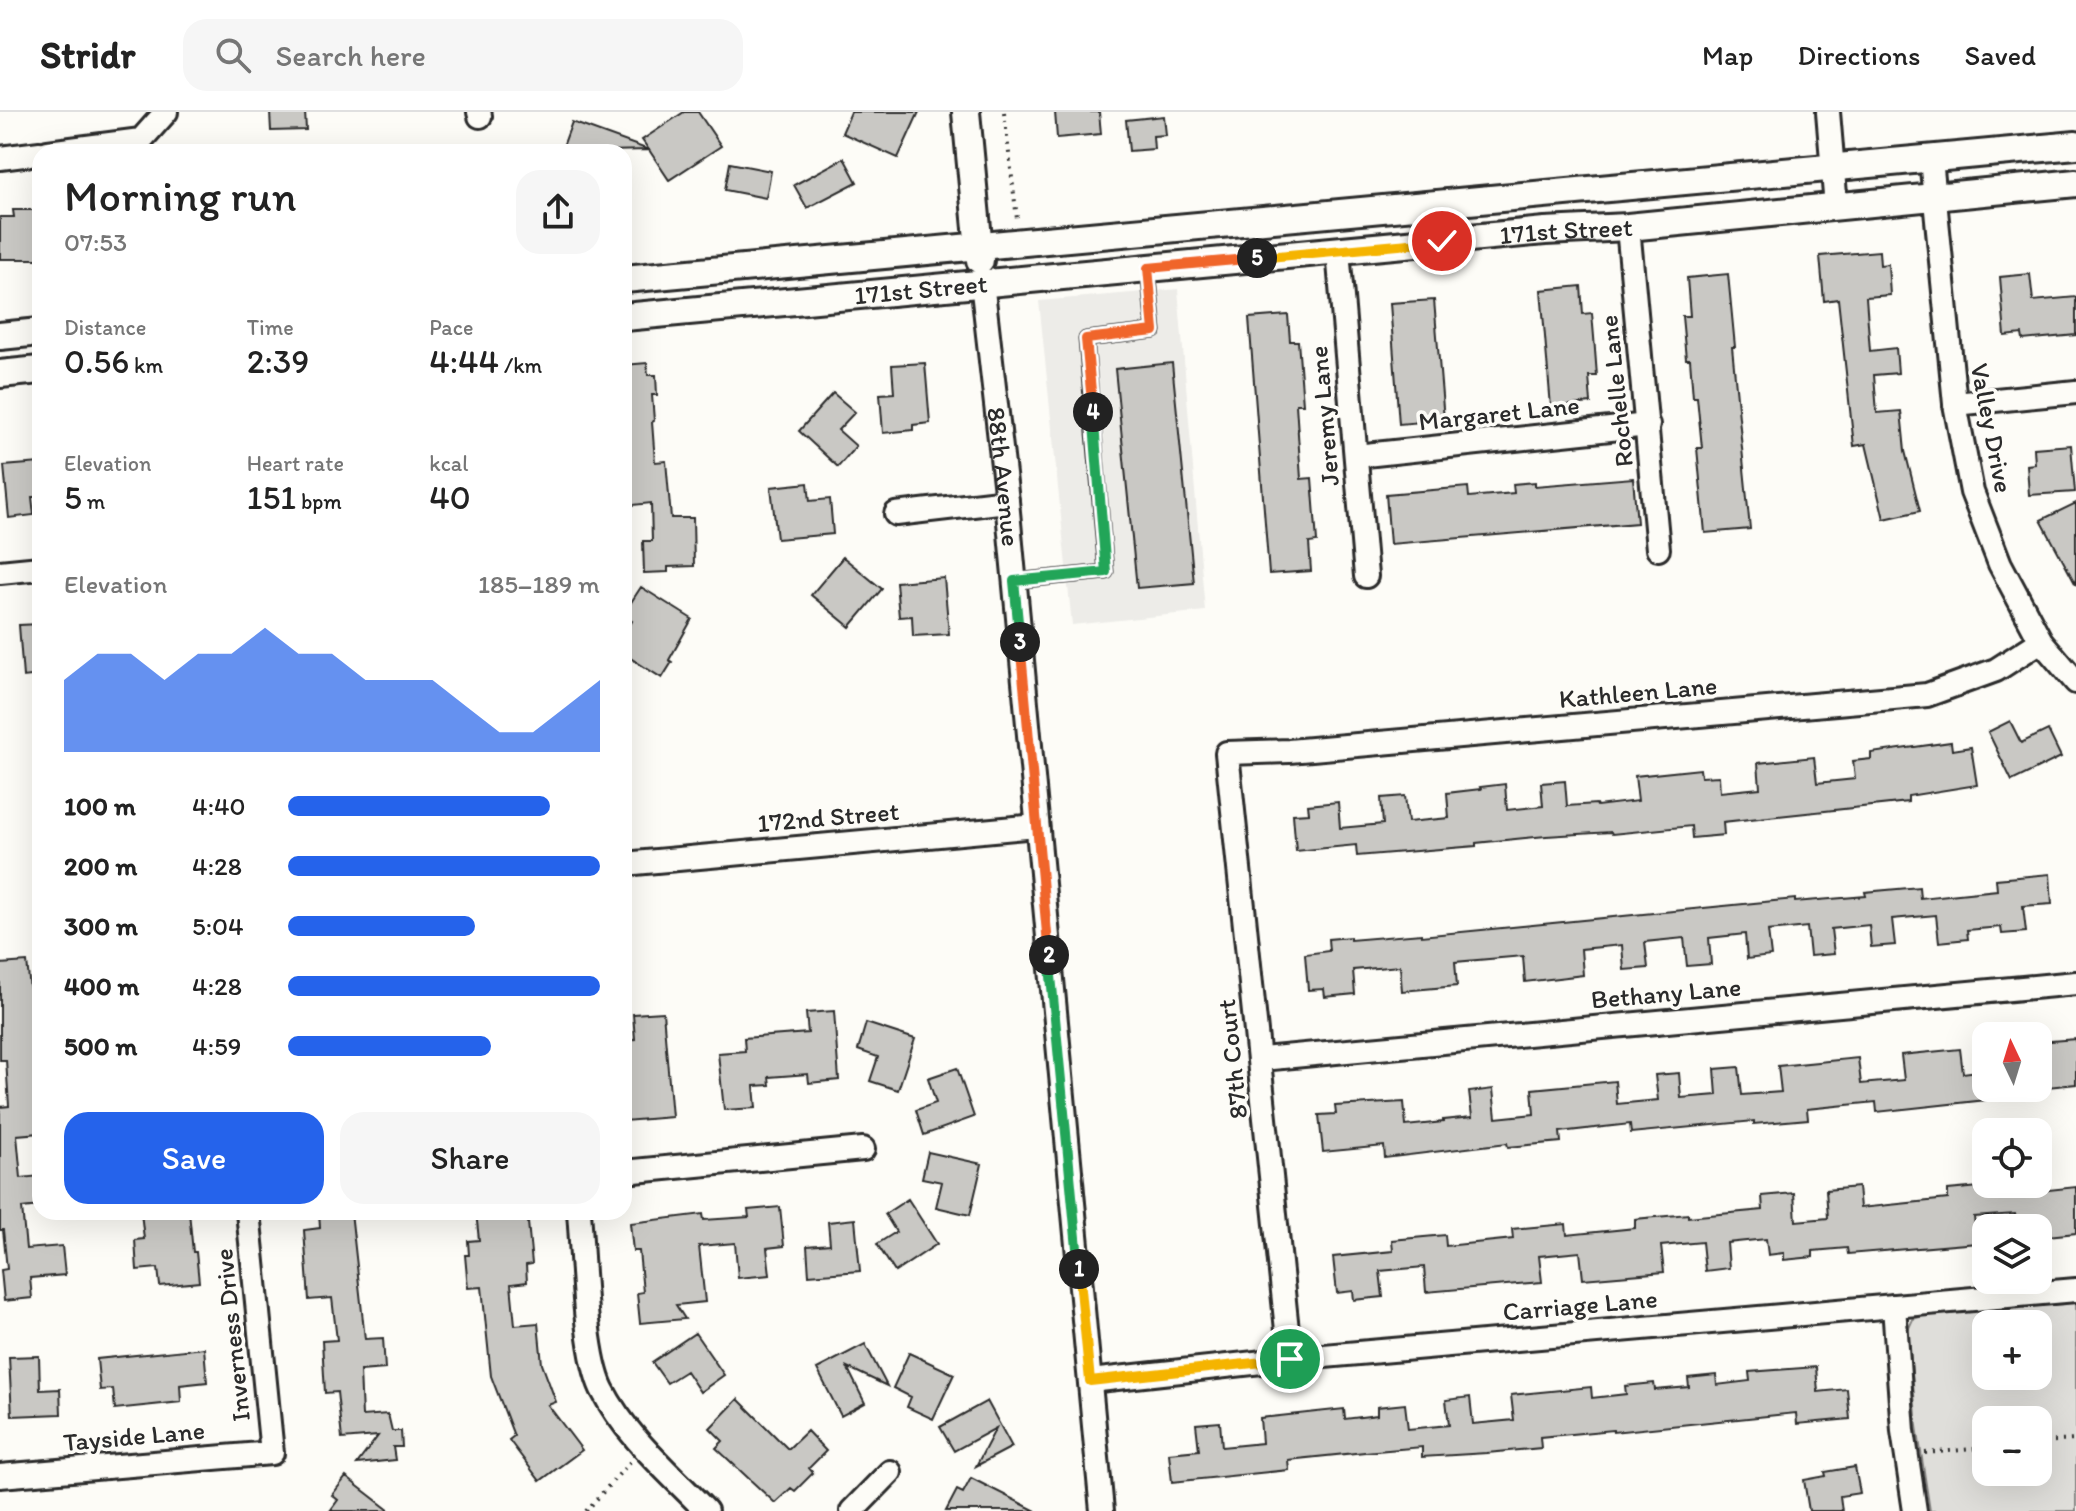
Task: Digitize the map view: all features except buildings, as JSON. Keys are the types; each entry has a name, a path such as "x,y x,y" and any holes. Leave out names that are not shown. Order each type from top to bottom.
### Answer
{"street":[{"path":"110,144 141,140 166,112"},
{"name":"88th Avenue","path":"966,112 1007,501 1102,1511"},
{"path":"1828,112 1836,207"},
{"name":"171st Street","path":"632,278 2076,145"},
{"path":"0,158 32,154"},
{"name":"Valley Drive","path":"1931,159 1955,404 1972,492 2000,564 2041,641 2076,682"},
{"name":"171st Street","path":"632,316 1545,231 1628,227 2076,183"},
{"name":"Rochelle Lane","path":"1628,227 1658,549"},
{"name":"Jeremy Lane","path":"1338,251 1366,576"},
{"path":"0,336 32,333"},
{"path":"0,374 32,371"},
{"path":"1955,404 2076,392"},
{"name":"Margaret Lane","path":"1356,456 1648,425"},
{"path":"896,514 1007,501"},
{"path":"0,572 32,569"},
{"name":"Kathleen Lane","path":"1227,753 1305,750 1927,695 1996,670 2041,641"},
{"name":"87th Court","path":"1227,753 1290,1359"},
{"name":"172nd Street","path":"632,863 1037,826"},
{"name":"Bethany Lane","path":"1261,1059 2076,983"},
{"path":"632,1171 863,1149"},
{"name":"Inverness Drive","path":"249,1220 272,1453"},
{"path":"580,1220 591,1346 601,1387 626,1428 706,1511"},
{"name":"Carriage Lane","path":"1090,1381 1290,1359 2076,1290"},
{"path":"1894,1306 1906,1454 1915,1511"},
{"name":"Tayside Lane","path":"0,1476 272,1453"},
{"path":"852,1511 890,1472"}],"lane":[{"path":"1014,581 1106,572 1086,339 1154,331 1148,268"}],"path":[{"path":"1004,112 1019,242"},
{"path":"2052,1441 2076,1440"},
{"path":"586,1511 644,1446"},
{"path":"1906,1454 1972,1449"}],"shaded area":[{"path":"1178,289 1205,611 1072,625 1039,301"},
{"path":"2076,1300 2076,1511 1930,1511 1917,1426 1908,1330 1913,1319 1933,1313"}],"route":[{"path":"1290,1359 1090,1381 1014,581 1106,572 1086,339 1154,331 1148,268 1442,241"}]}
